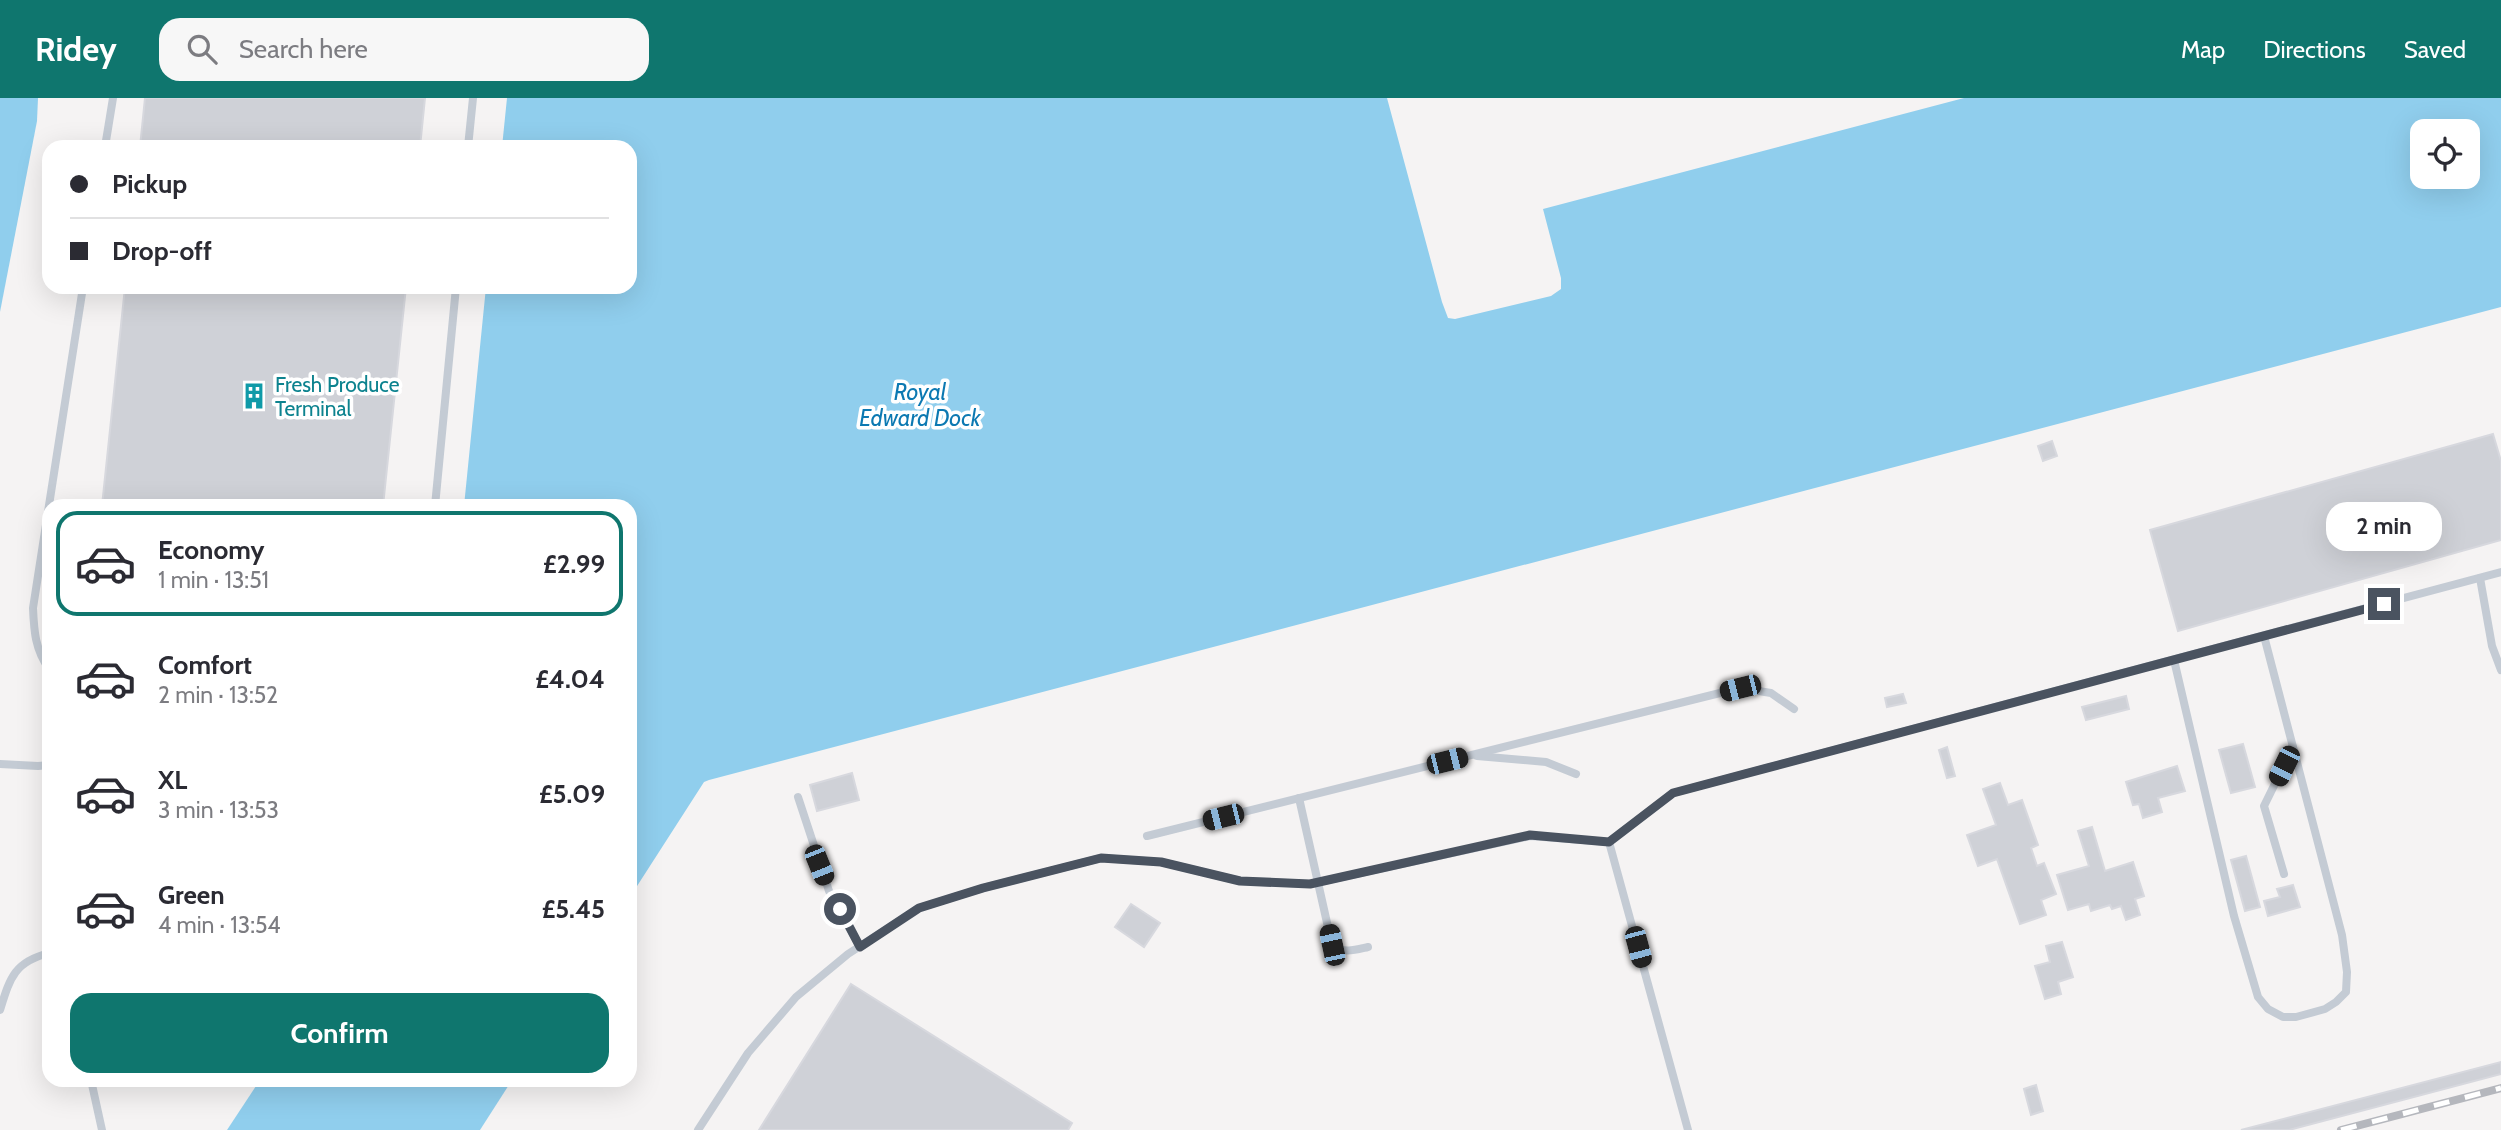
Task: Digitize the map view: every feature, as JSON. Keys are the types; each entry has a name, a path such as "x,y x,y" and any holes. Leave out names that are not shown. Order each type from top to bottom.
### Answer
{"lane":[{"path":"106,140 113,98"},
{"path":"469,140 473,98"},
{"path":"50,499 82,294"},
{"path":"436,499 455,294"},
{"path":"42,550 33,608 34,636 42,658"},
{"path":"698,1130 748,1053 796,997 860,947 919,908 983,888 1101,858 1161,862 1240,881 1310,884 1530,835 1609,842 1673,793 2501,572"},
{"path":"2480,578 2492,646 2501,670"},
{"path":"2174,660 2234,916 2258,997 2268,1009 2283,1017 2296,1017 2336,1003 2346,992 2347,972 2342,934 2264,636"},
{"path":"1147,836 1740,688 1771,693 1794,709"},
{"path":"2284,874 2264,806 2294,747"},
{"path":"1471,755 1546,762 1576,774"},
{"path":"0,764 42,766"},
{"path":"798,797 829,891 860,947"},
{"path":"1299,798 1332,945 1338,950 1346,951 1368,947"},
{"path":"1609,842 1688,1130"},
{"path":"0,1010 15,971 34,957 42,955"},
{"path":"93,1087 102,1130"}],"water":[{"path":"0,98 38,98 37,121 0,312"},
{"name":"Royal Edward Dock","path":"507,98 1387,98 1442,302 1448,318 1455,319 1551,296 1561,289 1561,278 1543,209 1964,98 2501,98 2501,307 709,780 704,782 637,886 637,499 465,499 485,294 637,294 637,140 503,140"},
{"path":"255,1087 508,1087 480,1130 227,1130"}],"building":[{"path":"145,98 425,98 421,140 141,140"},
{"name":"Fresh Produce Terminal","path":"124,294 405,294 384,499 103,499"},
{"path":"2493,434 2501,461 2501,540 2178,631 2150,530"},
{"path":"2052,441 2057,456 2043,461 2038,446"},
{"path":"1903,694 1906,703 1887,707 1885,698"},
{"path":"2126,696 2129,709 2086,720 2082,707"},
{"path":"2243,744 2255,787 2231,793 2219,750"},
{"path":"1947,747 1955,776 1947,778 1939,750"},
{"path":"2177,766 2185,791 2158,798 2162,812 2143,818 2139,804 2133,805 2126,782"},
{"path":"852,773 859,800 817,811 810,785"},
{"path":"2000,783 2008,805 2022,800 2038,845 2031,848 2037,866 2044,863 2056,894 2041,900 2046,915 2020,924 1997,859 1978,866 1967,835 1996,825 1983,789"},
{"path":"2092,827 2105,871 2133,862 2144,896 2135,899 2140,915 2126,920 2121,906 2112,909 2110,905 2091,911 2089,904 2068,910 2057,875 2089,866 2078,831"},
{"path":"2246,856 2260,907 2245,911 2231,860"},
{"path":"2293,885 2300,907 2268,916 2264,901 2280,897 2277,889"},
{"path":"1131,904 1160,923 1144,947 1115,927"},
{"path":"2062,942 2073,977 2058,982 2061,994 2045,999 2035,966 2050,962 2046,946"},
{"path":"851,984 1072,1123 1068,1130 759,1130"},
{"path":"2501,1062 2501,1074 2289,1130 2241,1130"},
{"path":"2036,1085 2043,1111 2031,1115 2024,1089"}],"railway":[{"path":"2341,1130 2501,1088"}],"place":[{"name":"Fresh Produce Terminal","path":"254,396"}],"route":[{"path":"840,909 860,947 919,908 983,888 1101,858 1161,862 1240,881 1310,884 1530,835 1609,842 1673,793 2384,604"}]}
